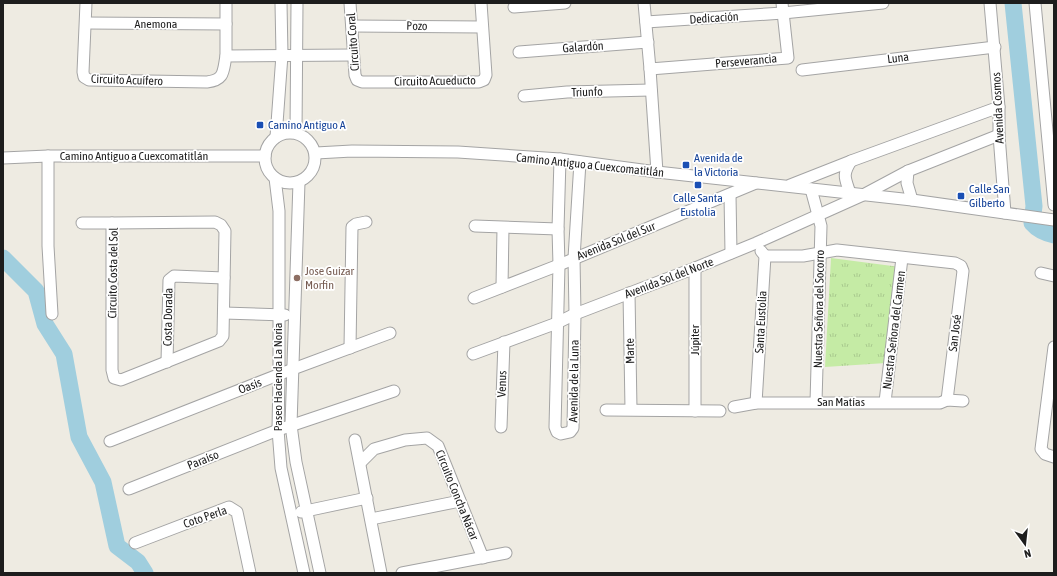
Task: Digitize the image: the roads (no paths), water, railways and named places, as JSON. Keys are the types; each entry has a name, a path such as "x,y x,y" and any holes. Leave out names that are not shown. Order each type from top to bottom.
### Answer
{"street":[{"name":"Circuito Acuífero","path":"86,3 84,78 89,80 207,82 215,81 222,75 226,56 226,3"},
{"path":"276,137 282,55 281,3"},
{"path":"296,133 297,3"},
{"name":"Circuito Coral","path":"350,3 353,55 357,80"},
{"name":"Circuito Acueducto","path":"357,80 362,82 479,82 484,80 486,75 481,3"},
{"path":"514,7 565,3"},
{"path":"644,3 657,172"},
{"name":"Dedicación","path":"646,22 782,8 883,3"},
{"name":"Avenida Cosmos","path":"990,3 995,47 999,107 999,135 1009,213"},
{"path":"1035,3 1049,90 1054,205"},
{"name":"Perseverancia","path":"650,69 788,58 782,8"},
{"name":"Anemona","path":"86,23 226,24"},
{"name":"Pozo","path":"352,26 482,27"},
{"name":"Galardón","path":"518,52 648,42"},
{"name":"Luna","path":"802,70 995,47"},
{"path":"226,56 353,55"},
{"name":"Triunfo","path":"524,96 567,92 651,90"},
{"path":"788,186 852,160 999,107"},
{"path":"296,133 305,137 312,144 316,153 316,162 312,170 299,182 286,182 275,178 267,168 265,156 270,142 276,137 282,134 296,133"},
{"name":"Avenida Sol del Norte","path":"473,354 557,323 575,314 756,243 863,195 908,171 999,135"},
{"name":"Camino Antiguo a Cuexcomatitlán","path":"316,153 352,151 458,152 560,159 657,172 912,200 1054,220"},
{"path":"48,156 48,246 52,314"},
{"name":"Camino Antiguo a Cuexcomatitlán","path":"3,158 48,156 265,156"},
{"name":"Avenida de la Luna","path":"560,159 555,427 557,432 561,434 570,432 572,428 575,314 574,258 580,162"},
{"path":"850,193 845,174 846,169 852,160"},
{"path":"908,171 908,183 912,200"},
{"name":"Paseo Hacienda La Noria","path":"275,178 279,211 278,430 281,468 304,573"},
{"name":"Paseo Hacienda La Noria","path":"299,182 292,426 296,462 320,573"},
{"name":"Avenida Sol del Sur","path":"474,298 559,265 757,183"},
{"name":"Nuestra Señora del Socorro","path":"811,189 821,226 816,402"},
{"path":"730,195 731,253"},
{"name":"Circuito Costa del Sol","path":"215,222 222,225 225,231 224,313 223,336 219,341 121,380 114,378 112,374 112,223 215,222"},
{"path":"350,348 352,227 356,224 366,222"},
{"path":"82,223 112,223"},
{"path":"476,226 558,229"},
{"path":"502,287 503,228"},
{"path":"756,243 765,256 803,256 837,250 902,258"},
{"name":"Santa Eustolia","path":"756,403 765,256"},
{"name":"San José","path":"902,258 955,263 962,266 963,271 947,400"},
{"name":"Nuestra Señora del Carmen","path":"885,402 902,258"},
{"name":"Júpiter","path":"695,268 695,411"},
{"path":"1041,274 1054,276"},
{"name":"Costa Dorada","path":"167,362 169,280 174,276 224,278"},
{"name":"Marte","path":"629,293 631,409"},
{"path":"224,313 294,315"},
{"name":"Oasis","path":"110,441 293,369 390,333"},
{"name":"Venus","path":"501,426 504,342"},
{"path":"1054,347 1050,399 1040,449 1045,454 1054,457"},
{"path":"292,426 394,391"},
{"path":"555,400 573,400"},
{"name":"San Matías","path":"734,407 756,403 940,403 947,400 963,401"},
{"path":"606,410 631,409 720,411"},
{"name":"Paraíso","path":"129,489 278,430 292,426"},
{"name":"Circuito Concha Nácar","path":"360,463 374,449 405,440 427,438 438,446 483,558"},
{"path":"355,440 381,573"},
{"path":"291,514 367,498"},
{"path":"371,519 460,501"},
{"name":"Coto Perla","path":"135,543 229,507 237,512 250,573"},
{"path":"402,573 506,554"}],"waterway":[{"path":"1013,3 1034,206 1032,223 1042,231 1054,235"},
{"path":"3,258 36,291 45,324 64,354 79,437 103,482 117,546 138,562 145,573"}],"place":[{"name":"Camino Antiguo A","path":"260,125"},
{"name":"Avenida de la Victoria","path":"686,165"},
{"name":"Calle Santa Eustolia","path":"698,185"},
{"name":"Calle San Gilberto","path":"961,196"},
{"name":"Jose Guizar Morfin","path":"297,278"}]}
